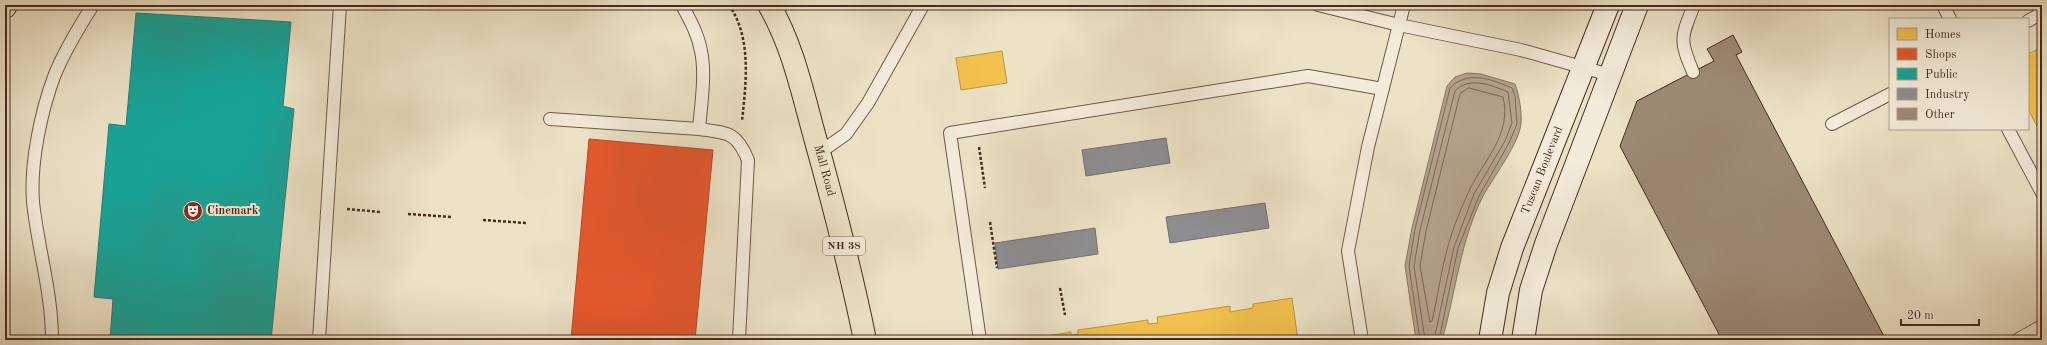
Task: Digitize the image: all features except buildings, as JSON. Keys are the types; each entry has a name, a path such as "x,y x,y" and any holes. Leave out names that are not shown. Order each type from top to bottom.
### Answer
{"main road":[{"name":"Mall Road","path":"769,5 788,45 819,153 853,282 865,340"},
{"name":"Tuscan Boulevard","path":"1490,340 1498,293 1512,248 1608,5"},
{"path":"1523,340 1531,290 1546,244 1637,5"}],"lane":[{"path":"52,340 49,292 33,201 35,159 42,119 55,74 74,34 93,5"},
{"path":"319,340 340,5"},
{"path":"682,5 694,28 702,52 699,129"},
{"path":"819,153 846,134 868,103 923,5"},
{"path":"1318,5 1399,25 1521,50 1583,66 1610,75"},
{"path":"1362,340 1348,251 1368,147 1404,5"},
{"path":"1693,72 1682,41 1684,30 1694,5"},
{"path":"1943,5 1950,18"},
{"path":"2029,20 2042,14"},
{"path":"980,340 950,133 1308,76 1383,89"},
{"path":"1832,124 1889,95"},
{"path":"550,119 699,129 725,133 738,139 748,160 739,340"},
{"path":"2009,130 2042,193"},
{"path":"2017,340 2042,326"}],"path":[{"path":"729,5 734,12 744,39 746,61 745,92 738,139"},
{"path":"804,10 805,5"},
{"path":"979,143 985,188"},
{"path":"347,209 380,212"},
{"path":"408,214 452,217"},
{"path":"482,220 526,224"},
{"path":"990,222 997,268"},
{"path":"1060,288 1065,315"}],"water":[{"path":"1467,73 1481,74 1515,84 1520,103 1521,123 1516,140 1511,150 1483,196 1475,213 1459,267 1442,340 1416,340 1405,266 1412,228 1447,86 1455,77"}],"place":[{"name":"Cinemark","path":"193,211"}]}
